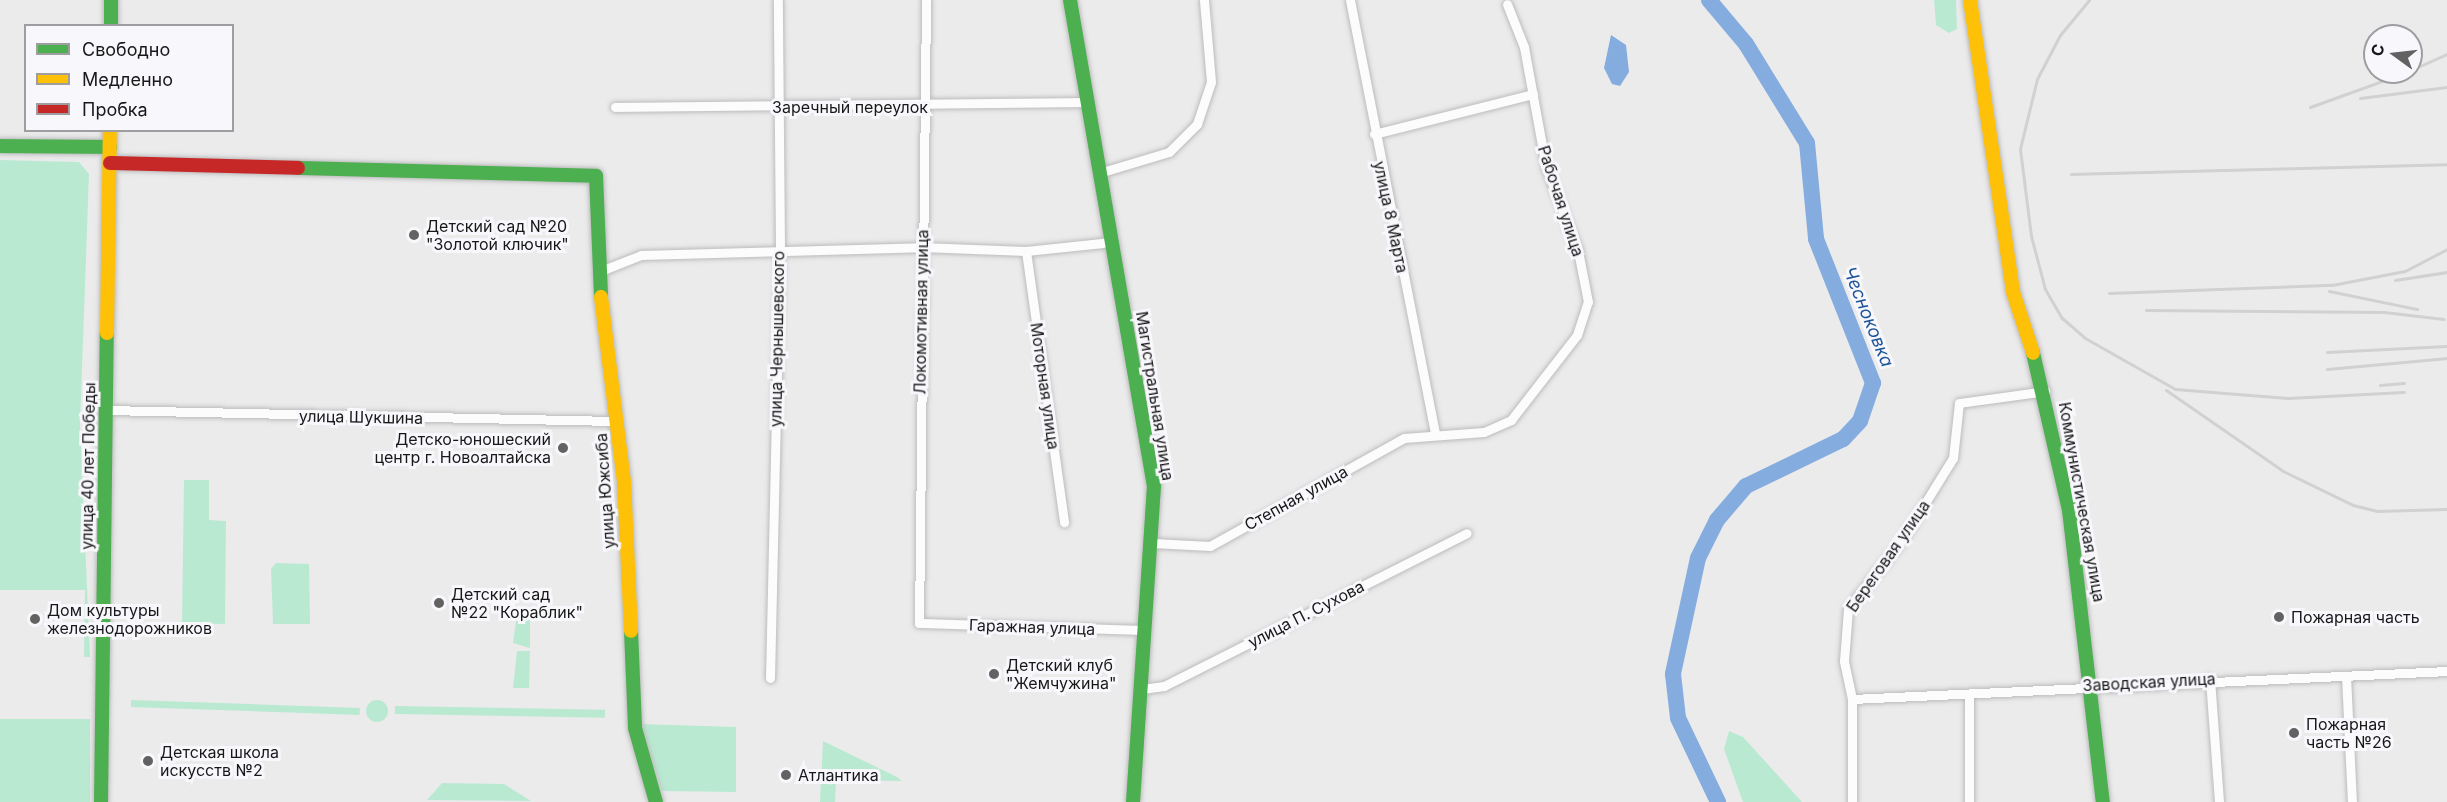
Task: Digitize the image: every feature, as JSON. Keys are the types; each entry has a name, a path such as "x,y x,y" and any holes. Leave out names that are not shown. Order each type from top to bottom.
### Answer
{"street":[{"path":"111,0 111,24"},
{"name":"улица Чернышевского","path":"770,678 780,249 777,107 778,0"},
{"name":"Локомотивная улица","path":"919,623 921,248 926,107 926,0"},
{"name":"Магистральная улица","path":"1070,0 1085,102 1150,454 1153,543 1133,802"},
{"path":"1099,173 1170,152 1197,124 1211,82 1204,0"},
{"name":"улица 8 Марта","path":"1350,0 1374,134 1435,433"},
{"name":"Коммунистическая улица","path":"1970,0 2013,292 2045,391 2069,510 2093,685 2103,802"},
{"name":"Рабочая улица","path":"1435,433 1484,432 1511,420 1585,323 1588,302 1578,251 1546,166 1524,47 1507,4"},
{"path":"1374,134 1533,94"},
{"name":"Заречный переулок","path":"615,107 926,107 1085,102"},
{"name":"улица 40 лет Победы","path":"100,802 110,132"},
{"path":"0,146 110,147"},
{"name":"улица Южсиба","path":"110,163 596,176 598,272 616,421 634,728 657,802"},
{"path":"598,272 640,255 780,249 921,248 1026,251 1112,242"},
{"name":"Моторная улица","path":"1026,251 1064,522"},
{"name":"Береговая улица","path":"1852,802 1852,699 1844,661 1848,609 1905,537 1953,458 1959,403 2045,391"},
{"name":"улица Шукшина","path":"105,410 616,421"},
{"name":"Степная улица","path":"1153,543 1210,546 1404,438 1435,433"},
{"name":"улица П. Сухова","path":"1142,689 1164,686 1467,533"},
{"name":"Гаражная улица","path":"919,623 1146,630"},
{"name":"Заводская улица","path":"1852,699 2210,679 2447,671"},
{"path":"2346,676 2352,802"},
{"path":"2210,679 2219,802"},
{"path":"1969,694 1969,802"}],"green space":[{"path":"1934,0 1956,0 1957,29 1949,33 1936,25"},
{"path":"0,160 79,162 89,174 80,424 90,657 84,657 85,590 0,590"},
{"path":"184,480 209,480 209,520 226,521 225,624 182,623"},
{"path":"276,563 309,564 310,624 273,624 271,569"},
{"path":"517,614 530,614 530,648 513,643"},
{"path":"517,651 530,651 529,688 513,688"},
{"path":"131,700 360,708 360,715 131,707"},
{"path":"377,700 385,703 388,711 385,719 377,722 369,719 366,711 369,703"},
{"path":"395,706 605,710 605,718 395,714"},
{"path":"0,719 90,719 90,802 0,802"},
{"path":"640,724 736,727 736,792 662,791"},
{"path":"1729,731 1743,737 1802,802 1743,802 1724,749"},
{"path":"823,741 902,781 836,780 835,802 820,802"},
{"path":"442,783 504,784 531,801 427,800"}],"water":[{"path":"1611,35 1626,45 1629,72 1620,86 1612,84 1604,68"}],"waterway":[{"name":"Чесноковка","path":"1709,0 1746,44 1807,143 1816,239 1873,383 1860,421 1843,439 1746,486 1717,520 1698,558 1673,674 1678,718 1718,802"}],"railway":[{"path":"2089,0 2060,35 2037,79 2020,149 2031,236 2045,289 2062,318 2085,338 2175,389 2288,398 2404,392"},
{"path":"2423,65 2447,54"},
{"path":"2310,107 2374,84"},
{"path":"2360,98 2447,87"},
{"path":"2071,174 2447,164"},
{"path":"2109,293 2332,285 2405,271 2447,249"},
{"path":"2395,280 2447,272"},
{"path":"2329,291 2417,309"},
{"path":"2146,310 2384,312 2444,319"},
{"path":"2327,352 2447,346"},
{"path":"2327,369 2447,358"},
{"path":"2380,385 2404,383"},
{"path":"2166,390 2283,471 2353,505 2377,511 2447,509"}],"traffic: fast":[{"path":"111,0 111,24"},
{"path":"1070,0 1154,486 1133,802"},
{"path":"0,146 110,147"},
{"path":"298,168 596,176 601,297"},
{"path":"101,802 107,333"},
{"path":"2033,353 2069,510 2103,802"},
{"path":"631,631 635,728 656,802"}],"traffic: slow":[{"path":"1970,0 2013,292 2033,353"},
{"path":"107,333 110,132"},
{"path":"601,297 624,482 631,631"}],"traffic: jam":[{"path":"110,163 298,168"}],"place":[{"name":"Детский сад №20 \"Золотой ключик\"","path":"414,235"},
{"name":"Детско-юношеский центр г. Новоалтайска","path":"563,448"},
{"name":"Детский сад №22 \"Кораблик\"","path":"439,603"},
{"name":"Пожарная часть","path":"2279,617"},
{"name":"Дом культуры железнодорожников","path":"35,619"},
{"name":"Детский клуб \"Жемчужина\"","path":"994,674"},
{"name":"Пожарная часть №26","path":"2294,733"},
{"name":"Детская школа искусств №2","path":"148,761"},
{"name":"Атлантика","path":"786,775"}]}
